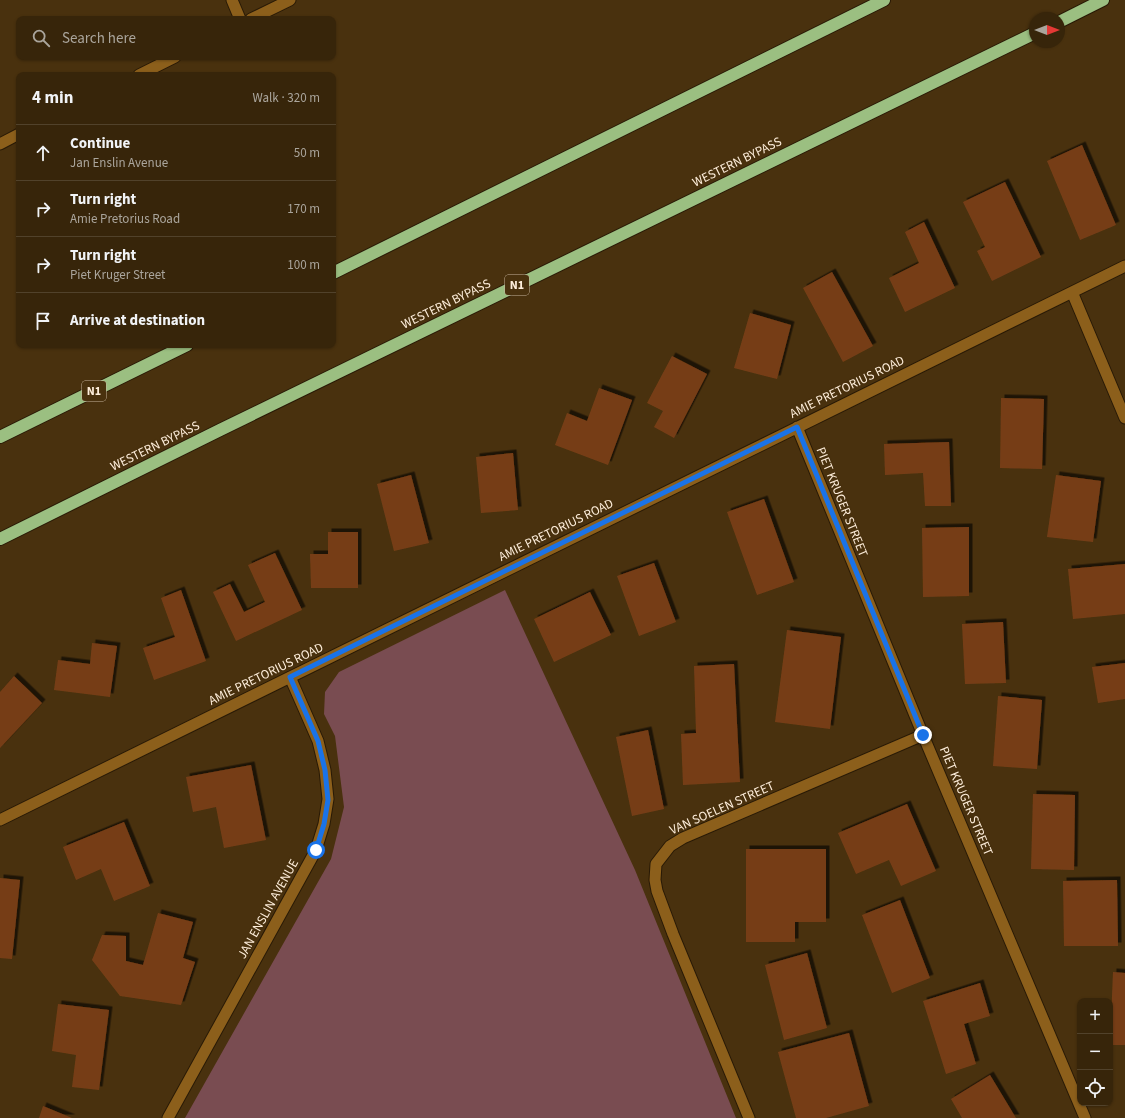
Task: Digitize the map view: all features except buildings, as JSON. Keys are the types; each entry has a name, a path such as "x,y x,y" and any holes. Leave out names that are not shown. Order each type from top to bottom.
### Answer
{"highway":[{"path":"336,272 884,0"},
{"path":"1065,19 1103,0"},
{"name":"WESTERN BYPASS","path":"0,539 227,426 1029,36"},
{"name":"N1","path":"0,437 181,348"}],"street":[{"path":"232,0 239,16"},
{"path":"257,16 290,0"},
{"path":"145,72 169,60"},
{"path":"0,144 16,136"},
{"name":"AMIE PRETORIUS ROAD","path":"0,820 1125,266"},
{"path":"1072,292 1125,418"},
{"name":"PIET KRUGER STREET","path":"797,427 923,735 1085,1118"},
{"name":"JAN ENSLIN AVENUE","path":"168,1118 316,850 324,824 328,800 325,770 318,741 290,677"},
{"name":"VAN SOELEN STREET","path":"749,1118 673,934 657,891 655,880 656,864 670,846 684,838 923,735"}],"shaded area":[{"path":"505,590 635,870 736,1118 185,1118 331,859 344,807 335,736 324,714 325,692 339,672"}],"route":[{"path":"316,850 324,824 328,800 325,770 318,741 290,677 797,427 923,735"}]}
